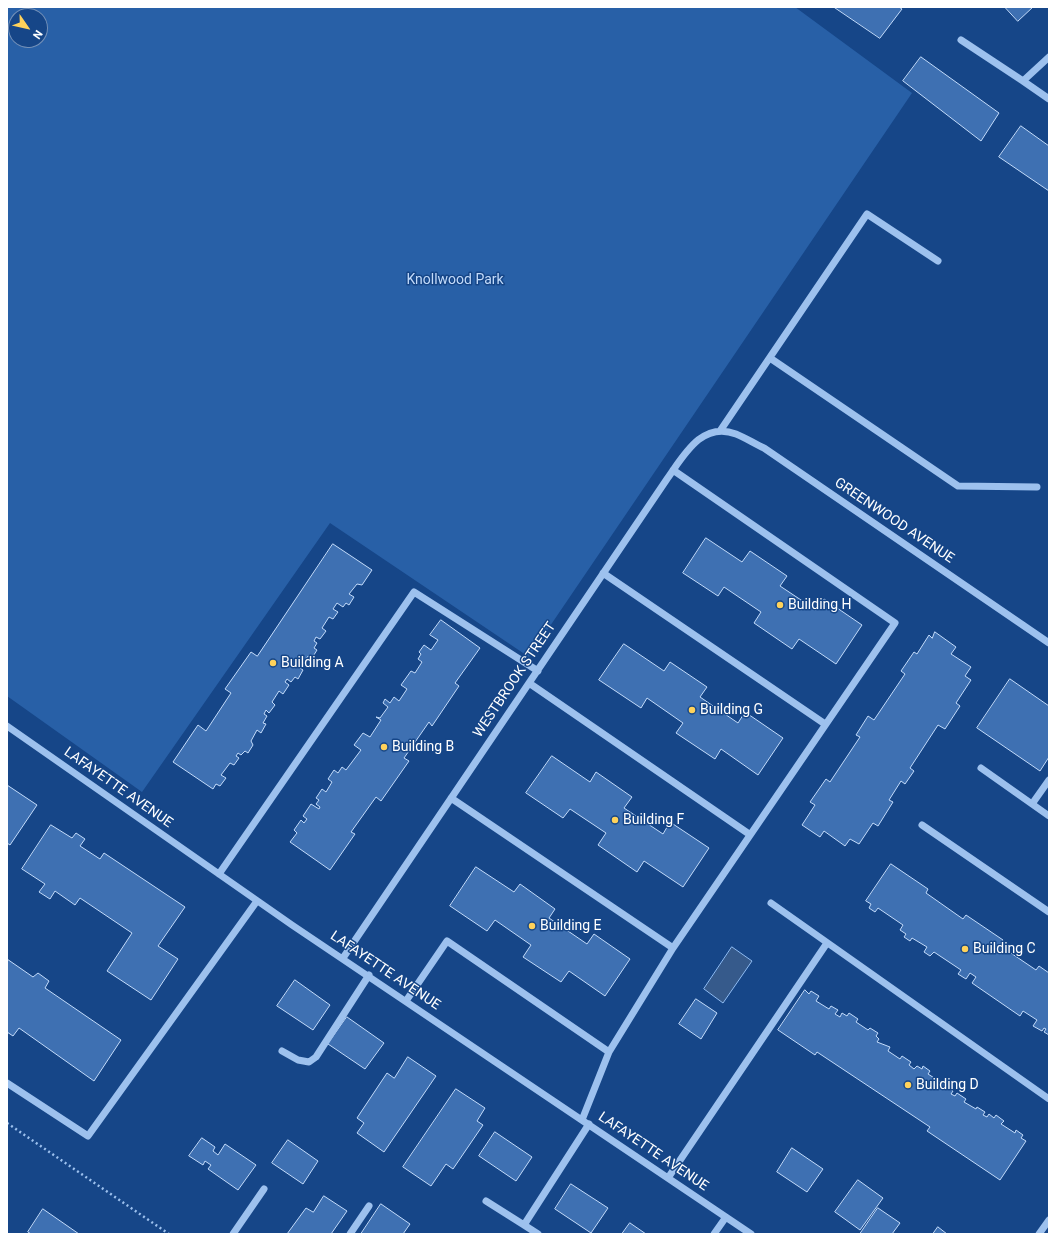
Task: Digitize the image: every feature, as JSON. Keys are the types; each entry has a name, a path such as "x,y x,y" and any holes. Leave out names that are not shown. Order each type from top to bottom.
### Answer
{"street":[{"path":"961,40 1049,99"},
{"path":"1023,81 1049,57"},
{"path":"720,431 867,214 938,261"},
{"path":"770,358 958,486 1037,487"},
{"name":"WESTBROOK STREET","path":"343,958 603,573 691,446 705,434 720,431"},
{"name":"GREENWOOD AVENUE","path":"720,431 736,434 764,448 1049,642"},
{"path":"582,1120 609,1052 673,948 895,623 674,470"},
{"path":"603,573 825,724"},
{"path":"219,874 414,592 538,671"},
{"path":"529,683 750,834"},
{"name":"LAFAYETTE AVENUE","path":"7,726 257,900 751,1234"},
{"path":"981,768 1049,816"},
{"path":"1032,804 1049,780"},
{"path":"451,798 673,948"},
{"path":"922,825 1049,912"},
{"path":"7,1083 88,1136 257,900"},
{"path":"771,903 1049,1099"},
{"path":"406,1001 447,941 609,1052"},
{"path":"668,1178 827,942"},
{"path":"282,1051 298,1060 309,1062 316,1057 369,975"},
{"path":"524,1225 589,1124"},
{"path":"233,1234 264,1189"},
{"path":"486,1201 538,1234"},
{"path":"350,1234 369,1206"},
{"path":"714,1234 726,1217"},
{"path":"1039,1234 1049,1220"}],"path":[{"path":"7,1124 169,1234"}],"green space":[{"name":"Knollwood Park","path":"7,7 795,7 912,93 529,657 330,523 142,792 7,696"}],"shaded area":[{"path":"732,947 752,961 723,1003 704,989"}],"building":[{"path":"834,7 899,7 902,9 880,38"},
{"path":"1005,7 1033,7 1018,21"},
{"path":"921,57 999,113 981,141 903,81"},
{"path":"1021,126 1049,146 1049,191 999,157"},
{"name":"Building H","path":"706,538 742,562 750,551 787,576 780,586 816,610 824,599 862,625 836,664 799,639 792,649 754,623 761,612 724,587 718,596 683,573"},
{"name":"Building A","path":"333,544 372,570 362,585 357,584 349,594 354,597 349,605 346,603 343,607 337,603 333,609 338,612 333,619 329,617 322,628 326,631 320,639 316,637 314,641 317,643 314,648 317,650 312,658 308,656 300,668 303,670 298,679 295,677 291,682 287,679 285,682 289,685 283,694 279,691 272,702 275,705 269,713 266,710 264,714 267,716 263,723 266,724 261,733 257,730 251,741 253,745 248,753 245,751 241,755 238,753 236,756 239,758 234,765 230,763 221,775 226,778 220,786 216,784 213,789 173,762 198,725 206,731 231,693 225,689 251,652 257,656"},
{"name":"Building B","path":"441,620 480,648 455,683 459,686 432,726 429,722 404,758 409,761 381,801 376,797 351,832 355,834 330,870 290,842 297,833 294,830 301,820 304,823 307,819 303,816 311,804 319,809 320,807 316,804 319,800 316,798 322,789 326,792 332,782 328,779 334,770 338,773 342,767 346,770 361,750 354,745 363,733 370,737 381,720 376,717 380,718 388,707 383,703 385,699 390,703 394,697 399,701 407,689 401,685 411,671 415,673 422,662 418,659 421,654 419,652 424,645 431,650 438,640 430,635"},
{"path":"935,632 956,647 951,654 971,667 965,676 971,680 956,703 960,706 945,729 938,725 910,768 914,771 905,784 901,781 889,800 893,802 878,826 873,823 859,844 850,839 845,846 824,831 820,837 802,825 815,805 810,802 826,779 830,782 860,737 856,735 868,716 874,720 905,674 901,671 914,652 917,654 929,635 932,638"},
{"name":"Building G","path":"624,644 664,671 670,662 707,687 700,697 738,723 745,712 783,738 758,775 721,749 715,759 676,733 683,723 647,698 641,708 599,680"},
{"path":"1010,679 1049,706 1049,757 1040,771 977,728"},
{"name":"Building F","path":"552,756 590,782 596,772 632,797 624,808 663,834 670,822 709,848 683,887 644,861 637,872 598,845 606,833 570,809 563,818 526,793"},
{"path":"7,785 37,805 10,845 7,843"},
{"path":"51,825 72,838 76,833 85,839 80,846 100,859 104,853 185,907 158,946 178,959 151,1000 107,971 132,933 80,898 75,905 55,891 50,899 39,892 45,884 22,869"},
{"name":"Building C","path":"891,864 928,889 926,893 963,919 966,915 1003,940 999,945 1036,970 1039,966 1049,973 1049,1035 1044,1032 1046,1029 1044,1028 1042,1031 1033,1026 1037,1020 1023,1011 1020,1016 972,983 976,977 970,973 966,979 958,974 961,970 934,952 930,956 924,952 927,947 912,938 910,941 904,937 906,934 900,930 903,925 878,908 875,912 869,908 871,904 866,901"},
{"name":"Building E","path":"476,867 514,892 520,884 555,909 549,918 587,944 594,934 630,959 605,996 569,971 561,982 523,957 531,945 495,920 487,931 450,906"},
{"path":"7,959 33,977 38,973 49,981 45,988 121,1040 94,1081 19,1028 13,1036 7,1032"},
{"path":"295,980 330,1005 313,1030 277,1006"},
{"name":"Building D","path":"805,990 809,994 811,991 819,996 816,1001 829,1009 831,1006 838,1010 835,1014 840,1017 842,1013 847,1016 849,1013 858,1019 856,1022 868,1030 870,1028 878,1033 876,1036 879,1039 877,1042 890,1047 888,1051 900,1059 902,1056 911,1062 909,1065 914,1069 917,1066 922,1069 923,1066 930,1071 928,1074 942,1083 944,1080 950,1084 948,1087 953,1091 951,1094 955,1096 957,1093 966,1099 964,1102 985,1112 983,1115 987,1117 989,1114 994,1118 996,1115 1004,1121 1001,1124 1015,1133 1016,1130 1023,1135 1021,1138 1026,1141 1000,1180 927,1131 930,1127 817,1052 815,1055 778,1030"},
{"path":"696,999 717,1013 701,1039 679,1024"},
{"path":"347,1017 384,1043 365,1069 328,1044"},
{"path":"408,1057 436,1076 384,1152 357,1133 364,1123 357,1118 387,1073 394,1078"},
{"path":"456,1089 485,1108 477,1121 483,1125 453,1169 446,1164 431,1186 403,1167"},
{"path":"495,1132 532,1157 516,1181 479,1156"},
{"path":"202,1138 215,1147 213,1151 218,1155 225,1144 256,1165 238,1190 208,1169 211,1165 205,1161 203,1165 189,1156"},
{"path":"288,1140 318,1161 303,1184 272,1163"},
{"path":"792,1148 823,1169 807,1192 777,1172"},
{"path":"858,1180 883,1198 860,1230 835,1212"},
{"path":"571,1184 608,1208 591,1233 555,1209"},
{"path":"324,1196 347,1211 331,1234 287,1234 306,1208 313,1212"},
{"path":"381,1204 410,1224 403,1234 361,1234"},
{"path":"878,1208 900,1223 892,1234 860,1234"},
{"path":"43,1209 79,1234 31,1234 28,1232"},
{"path":"630,1223 646,1234 622,1234"},
{"path":"938,1227 947,1234 933,1234"}],"place":[{"name":"Building H","path":"780,605"},
{"name":"Building A","path":"273,663"},
{"name":"Building G","path":"692,710"},
{"name":"Building B","path":"384,747"},
{"name":"Building F","path":"615,820"},
{"name":"Building E","path":"532,926"},
{"name":"Building C","path":"965,949"},
{"name":"Building D","path":"908,1085"}]}
